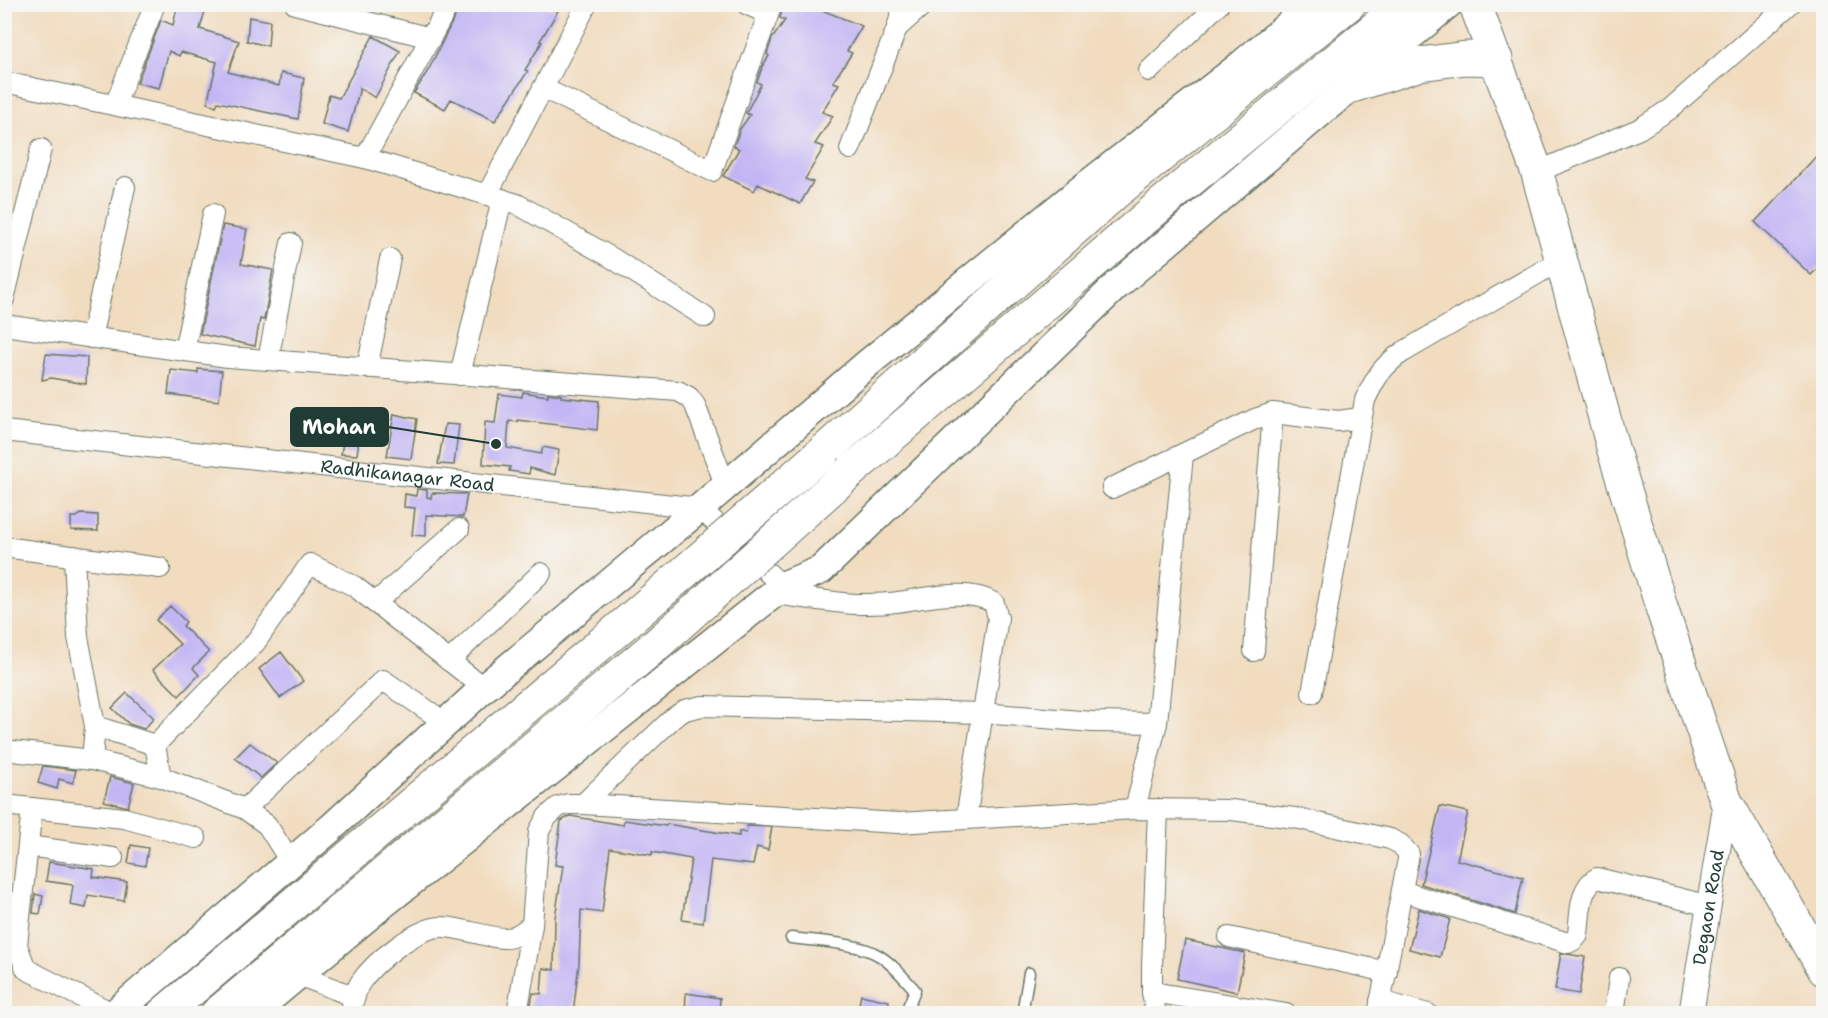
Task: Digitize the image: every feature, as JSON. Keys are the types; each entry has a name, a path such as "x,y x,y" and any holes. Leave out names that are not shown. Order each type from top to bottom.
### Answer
{"highway":[{"path":"163,1014 635,615 825,451 1115,192 1349,4"},
{"path":"217,1014 656,645 850,471 1164,202 1404,4"},
{"path":"1352,86 1420,64 1467,58 1496,59"}],"main road":[{"path":"114,1014 291,863 484,688 726,487 867,364 1078,192 1240,66 1313,4"},
{"path":"251,1014 378,908 777,590 821,570 1117,285 1448,4"},
{"path":"1476,4 1537,172 1613,449 1662,609 1726,801 1824,970"}],"street":[{"path":"115,105 155,4"},
{"path":"296,4 431,38"},
{"path":"365,158 449,4"},
{"path":"460,375 494,197 543,88 587,4"},
{"path":"543,88 712,171 770,9 746,4"},
{"path":"850,149 897,28 904,4"},
{"path":"897,28 924,4"},
{"path":"1149,71 1219,4"},
{"path":"1537,172 1639,129 1670,110 1790,4"},
{"path":"4,82 365,158 517,204 612,258 705,317"},
{"path":"4,299 41,150"},
{"path":"91,338 125,187"},
{"path":"184,351 213,214"},
{"path":"268,360 291,243"},
{"path":"367,368 390,259"},
{"path":"1312,693 1361,418 1365,400 1377,375 1389,362 1561,260"},
{"path":"4,325 184,351 268,360 678,391 695,405 726,487"},
{"path":"1112,488 1255,419 1274,413 1338,421 1361,418"},
{"path":"1254,651 1274,413"},
{"name":"Radhikanagar Road","path":"4,431 700,508"},
{"path":"1135,809 1157,723 1183,455"},
{"path":"700,508 777,590 855,603 888,603 926,597 971,596 985,598 994,603 998,618 966,819"},
{"path":"375,603 459,529"},
{"path":"4,547 160,568"},
{"path":"74,556 78,637 95,726 92,760"},
{"path":"154,745 255,643 310,564 354,586 484,688"},
{"path":"449,661 541,573"},
{"path":"245,809 383,680 446,723"},
{"path":"582,804 673,718 686,710 702,706 983,713 1103,723 1157,723"},
{"path":"95,726 154,745"},
{"path":"154,745 161,777"},
{"path":"4,750 92,760 161,777 245,809 267,825 291,863"},
{"name":"Degaon Road","path":"1691,1014 1726,801"},
{"path":"517,1014 532,925 539,831 547,817 558,807 568,804 898,823 1158,808 1231,810 1295,818 1390,839 1401,844 1409,854 1379,1007 1428,1014"},
{"path":"4,806 124,818 196,838"},
{"path":"32,808 17,945 26,969 114,1014"},
{"path":"1156,1014 1152,992 1152,966 1158,808"},
{"path":"28,846 113,858"},
{"path":"1402,891 1568,943 1578,935 1585,890 1590,881 1597,878 1710,906"},
{"path":"298,975 352,1005 359,985 369,972 421,931 440,926 501,938 512,937 532,925"},
{"path":"1229,937 1387,972"},
{"path":"1614,1014 1619,978"},
{"path":"1152,992 1286,1014"}],"lane":[{"path":"791,938 865,949 877,954 915,990 905,1014"},
{"path":"1022,1014 1029,973"}],"building":[{"path":"178,4 207,4 200,29 239,41 228,72 279,86 281,73 304,78 298,119 218,102 216,106 207,103 217,62 181,52 179,56 169,51 159,88 137,83 161,20 173,25"},
{"path":"461,4 540,4 558,11 525,70 528,71 495,121 451,99 445,109 414,93 429,69"},
{"path":"784,4 807,4 862,26 847,51 852,53 833,82 839,84 822,112 833,116 815,144 824,147 805,179 813,182 800,204 758,184 754,191 723,176 739,149 734,146 740,129 750,115 746,113 761,84 757,82 769,56 767,54 772,39 785,20 780,18"},
{"path":"249,17 270,21 268,46 247,41"},
{"path":"373,36 400,51 375,98 360,88 348,132 322,124 329,95 339,98"},
{"path":"1824,148 1824,262 1811,275 1755,222"},
{"path":"223,225 247,229 241,264 273,270 264,320 260,319 255,346 200,334"},
{"path":"46,354 87,357 86,384 51,378 42,380"},
{"path":"198,369 222,371 219,401 168,394 171,370 198,373"},
{"path":"523,392 548,396 548,393 561,395 561,397 599,401 597,430 518,420 518,422 509,421 507,448 541,454 543,447 559,450 555,475 530,468 529,474 509,471 510,467 483,464 485,422 495,423 499,394 522,397"},
{"path":"348,414 362,415 357,455 341,454"},
{"path":"394,414 417,419 411,459 387,456"},
{"path":"445,424 459,425 454,465 438,464"},
{"path":"417,489 427,490 427,497 431,498 432,493 467,494 463,517 426,515 426,536 412,535 415,508 404,507 405,494 416,496"},
{"path":"81,514 98,515 98,531 71,530 71,517"},
{"path":"170,606 186,622 183,626 209,652 193,668 199,675 179,696 153,670 180,644 156,620"},
{"path":"281,652 303,681 280,698 259,669"},
{"path":"127,693 154,718 144,729 129,724 112,708"},
{"path":"250,743 277,763 261,778 235,758"},
{"path":"43,766 76,770 73,783 59,779 57,789 38,783"},
{"path":"110,777 134,783 128,807 104,801"},
{"path":"1440,806 1468,812 1457,860 1523,877 1515,914 1421,884"},
{"path":"570,816 623,825 624,820 666,826 667,824 739,836 739,831 746,833 747,826 772,827 768,850 757,847 753,865 711,860 703,923 682,920 691,859 610,848 602,913 581,910 579,963 573,1014 529,1014 533,993 541,994 543,968 554,970 555,918 563,866 555,865 561,821"},
{"path":"131,845 148,848 145,866 128,863"},
{"path":"49,862 94,869 93,877 127,882 124,901 88,895 86,908 70,905 73,885 46,881"},
{"path":"35,894 43,896 40,914 33,913"},
{"path":"1419,909 1450,919 1440,957 1409,949"},
{"path":"1185,940 1245,953 1237,992 1177,979"},
{"path":"1561,953 1585,957 1579,994 1555,990"},
{"path":"686,993 720,998 719,1014 685,1014"},
{"path":"861,995 889,1001 887,1014 857,1014"}],"place":[{"name":"Mohan","path":"496,444"}]}
